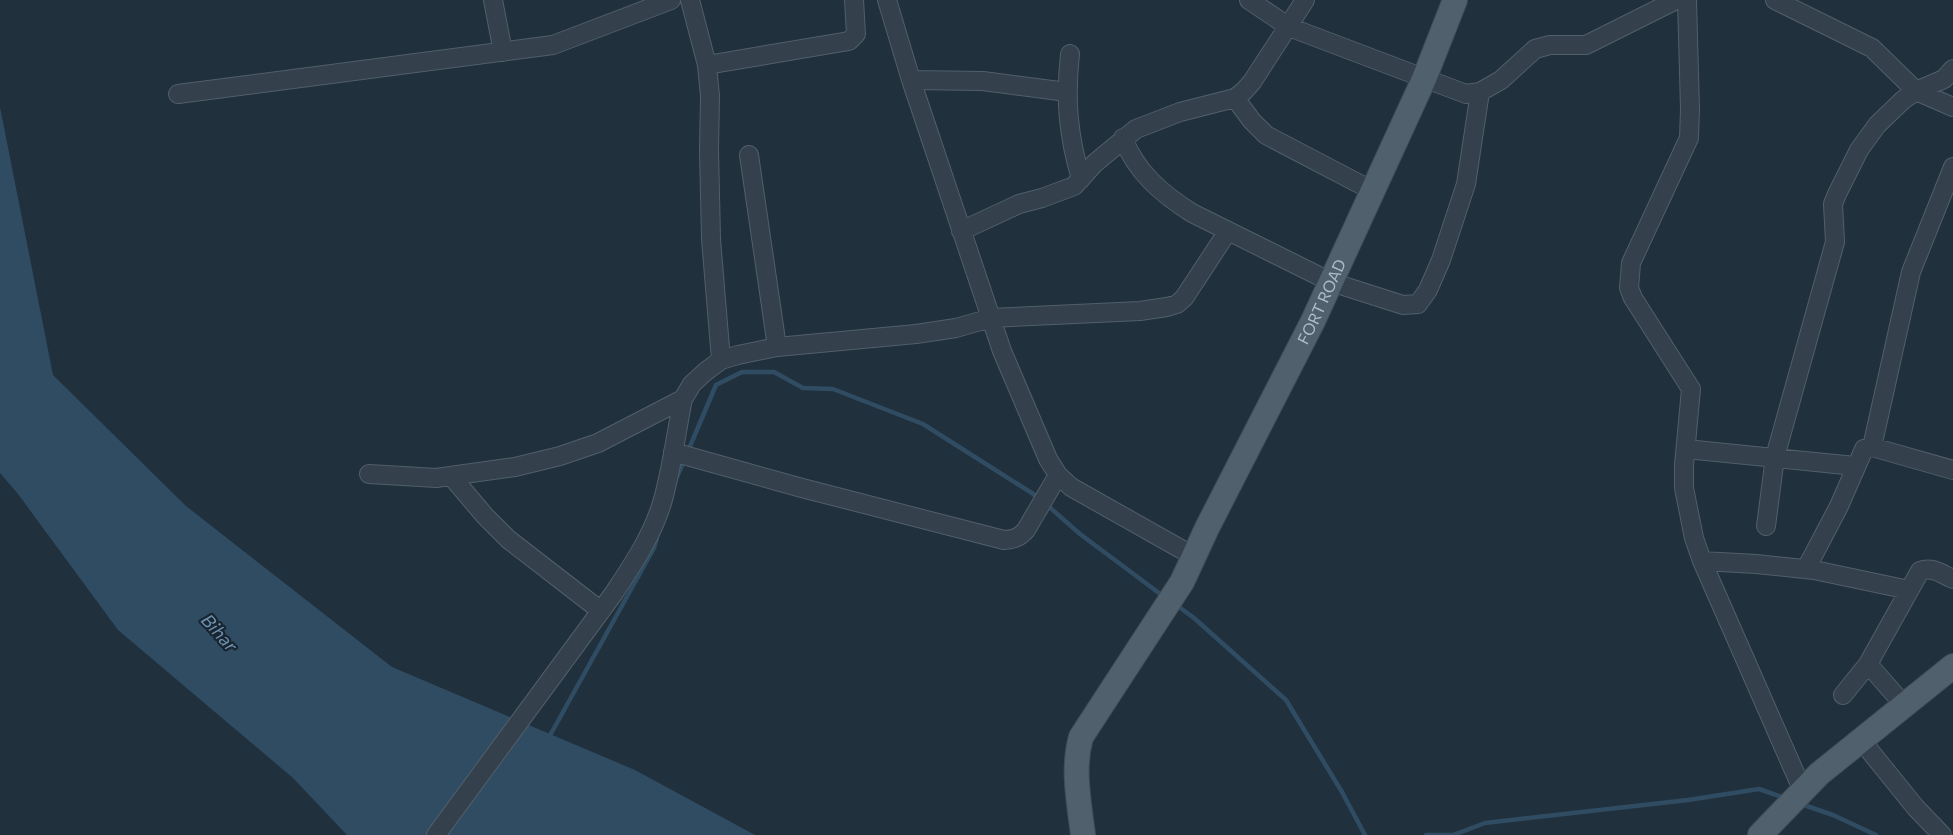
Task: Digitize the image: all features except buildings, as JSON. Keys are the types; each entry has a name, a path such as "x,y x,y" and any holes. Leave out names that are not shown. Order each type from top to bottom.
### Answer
{"main road":[{"name":"FORT ROAD","path":"1083,835 1076,774 1077,751 1081,737 1170,602 1195,557 1207,528 1331,282 1424,79 1455,0"},
{"path":"1760,835 1796,796 1953,666"}],"street":[{"path":"493,0 503,52"},
{"path":"690,0 707,65 710,96 711,239 721,360"},
{"path":"707,65 849,41 856,34 854,0"},
{"path":"887,0 911,80 1002,351 1058,475 1088,497 1195,557"},
{"path":"1249,0 1289,27 1466,94 1480,92 1501,80 1535,49 1550,45 1586,45 1676,0"},
{"path":"961,231 1019,204 1074,186 1123,138 1150,122 1235,98 1252,82 1305,0"},
{"path":"1687,0 1689,138 1631,263 1629,288 1633,298 1691,389 1684,488 1694,538 1796,796"},
{"path":"1775,0 1872,48 1916,91 1953,107"},
{"path":"178,94 554,45 661,2"},
{"path":"1070,54 1066,92 1069,130 1081,179"},
{"path":"1766,526 1775,457 1835,242 1833,204 1837,194 1867,137 1888,114 1916,91 1944,79 1953,69"},
{"path":"911,80 983,81 1066,92"},
{"path":"1123,138 1130,156 1141,172 1172,200 1192,213 1331,282 1403,305 1418,304 1432,280 1461,202 1471,163 1480,92"},
{"path":"1235,98 1256,126 1266,135 1373,192"},
{"path":"750,155 777,347"},
{"path":"1872,447 1911,272 1953,167"},
{"path":"436,835 601,611 648,538 662,503 683,399 692,384 721,360 777,347 956,328 991,318 1140,310 1177,304 1184,298 1209,263 1228,231"},
{"path":"369,474 452,477 515,467 560,456 598,443 683,399"},
{"path":"1806,569 1839,506 1864,449 1872,447 1953,470"},
{"path":"1686,449 1855,466"},
{"path":"672,452 1004,540 1021,536 1026,530 1058,475"},
{"path":"452,477 508,539 601,611"},
{"path":"1702,561 1806,569 1909,590"},
{"path":"1843,694 1868,664 1920,571 1926,568 1934,569 1953,579"},
{"path":"1868,664 1904,705"},
{"path":"1861,740 1920,813 1942,835"}],"water":[{"name":"Bihar","path":"0,107 53,375 186,506 392,667 635,770 755,835 347,835 293,778 118,630 0,473"}],"waterway":[{"path":"688,451 716,385 742,372 774,372 803,388 833,389 923,424 1038,497"},
{"path":"676,479 685,459"},
{"path":"1047,505 1080,534 1163,596"},
{"path":"548,739 654,548 657,538"},
{"path":"1175,604 1194,618 1286,700 1342,792 1365,835"},
{"path":"1426,835 1453,835 1485,823 1688,800 1759,789 1785,798"},
{"path":"1801,804 1833,815 1876,835"}]}
